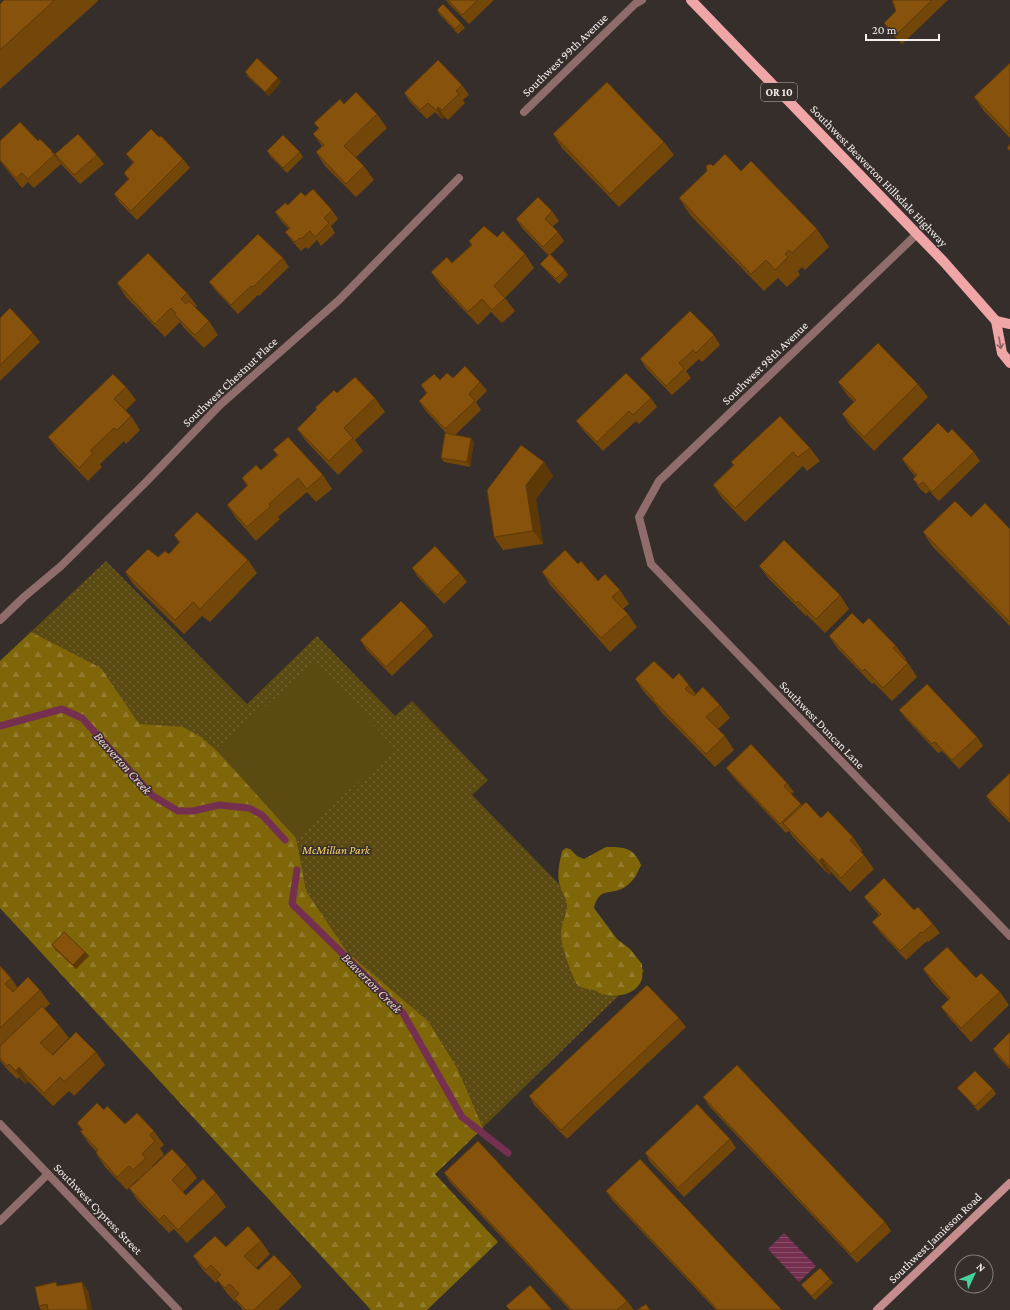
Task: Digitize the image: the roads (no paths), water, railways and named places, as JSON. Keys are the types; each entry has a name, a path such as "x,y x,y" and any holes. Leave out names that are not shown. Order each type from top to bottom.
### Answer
{"main road":[{"name":"Southwest Beaverton Hillsdale Highway","path":"691,0 944,262 996,321"},
{"path":"1010,324 996,321 1002,353 1010,362"}],"street":[{"name":"Southwest 99th Avenue","path":"524,112 635,4 642,0"},
{"name":"Southwest Chestnut Place","path":"0,620 24,597 61,566 146,482 220,405 339,300 459,178"},
{"name":"Southwest 98th Avenue","path":"639,517 659,481 917,234"},
{"name":"Southwest Duncan Lane","path":"639,517 651,564 1010,936"},
{"name":"Southwest Cypress Street","path":"0,1124 178,1310"},
{"path":"0,1221 48,1174"},
{"name":"Southwest Jamieson Road","path":"877,1310 1010,1183"}],"waterway":[{"name":"Beaverton Creek","path":"0,726 62,709 82,718 153,796 178,811 193,811 219,805 249,808 262,815 285,840"},
{"name":"Beaverton Creek","path":"297,870 292,904 403,1013 462,1117 508,1153"}],"park label":[{"name":"McMillan Park","path":"336,850"}]}
